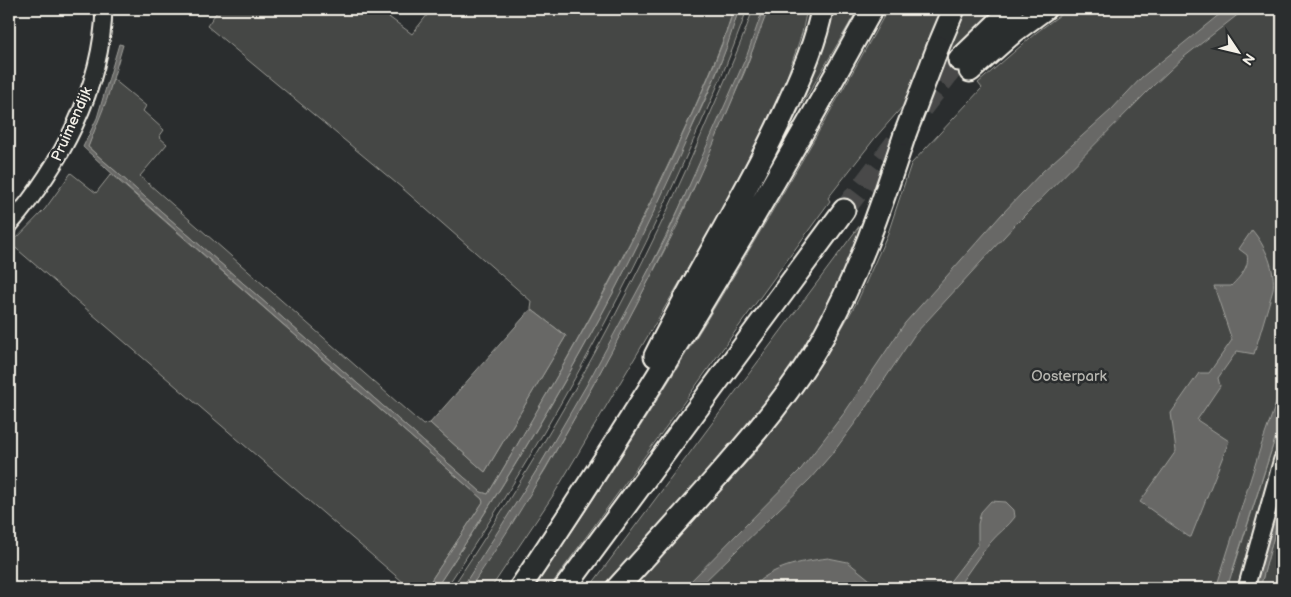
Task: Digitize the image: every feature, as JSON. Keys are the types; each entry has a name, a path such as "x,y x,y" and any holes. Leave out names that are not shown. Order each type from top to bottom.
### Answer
{"highway":[{"path":"604,459 680,304 775,133 810,52 822,9"},
{"path":"520,588 711,289 872,9"},
{"path":"617,588 754,434 795,381 822,339 845,296 873,229 905,134 954,9"},
{"path":"1012,9 964,66 1045,9"},
{"path":"565,588 844,210"}],"street":[{"name":"Pruimendijk","path":"9,226 27,204 68,139 86,97 94,72 104,22 104,9"},
{"path":"1246,588 1282,460"}],"green space":[{"path":"219,9 378,9 412,34 432,9 479,9 483,11 485,9 730,9 733,11 702,91 637,229 565,363 488,494 481,492 88,147 113,79 146,106 143,111 164,130 159,137 167,144 140,176 423,425 430,423 485,472 566,336 531,309 532,302 402,188 207,26"},
{"path":"739,9 747,9 718,85 659,215 604,325 544,432 480,537 446,588 436,588 471,536 537,429 599,319 656,206 708,93"},
{"path":"753,9 763,9 752,45 738,80 653,263 624,319 530,482 462,588 452,588 521,480 617,312 674,197 728,74"},
{"path":"767,9 807,9 802,33 786,80 764,128 706,238 554,494 491,588 470,588 545,470 592,387 677,226 745,71"},
{"path":"827,9 858,9 772,156"},
{"path":"888,9 944,9 910,98 875,138 828,198 830,201 549,588 534,588 673,375 804,157"},
{"path":"966,9 1000,9 944,63"},
{"name":"Oosterpark","path":"1068,9 1282,9 1282,395 1232,574 1282,417 1282,449 1241,588 630,588 755,453 796,400 827,354 858,300 888,233 911,164 982,88 978,83 1037,32"},
{"path":"71,173 96,193 111,174 482,499 483,502 426,588 410,588 11,244 45,209"},
{"path":"872,209 855,254 809,341 762,410 608,588 589,588"},
{"path":"1282,506 1282,588 1260,588"}],"shaded area":[{"path":"734,9 739,9 718,70 658,204 630,261 569,373 537,427 436,588 426,588 483,502 482,499 83,147 97,118 119,44 123,45 107,99 88,147 481,492 488,494 584,330 633,238 708,78"},
{"path":"763,9 767,9 766,15 724,120 677,224 626,325 571,424 509,528 470,588 462,588 540,465 586,386 666,238 747,55"},
{"path":"1226,9 1245,9 1184,57 1153,86 1015,225 915,334 858,419 810,479 698,588 684,588 801,469 845,412 905,323 1002,214 1043,171 1111,110 1142,77"},
{"path":"1252,230 1261,243 1271,266 1273,290 1254,354 1237,351 1218,378 1220,386 1197,420 1229,441 1191,537 1189,537 1140,502 1176,451 1171,413 1199,373 1209,373 1232,340 1214,286 1231,286 1243,272 1248,259 1247,255 1239,249"},
{"path":"531,309 566,336 485,472 430,423"},
{"path":"1282,386 1282,417 1227,588 1216,588 1261,446"},
{"path":"1282,485 1282,506 1260,588 1254,588"},
{"path":"991,501 1006,502 1014,510 1015,517 993,539 957,588 945,588 978,545 978,524 981,512"},
{"path":"828,558 848,562 880,588 751,588 768,575 787,566"}],"tunnel":[{"path":"844,210 959,60"}]}
